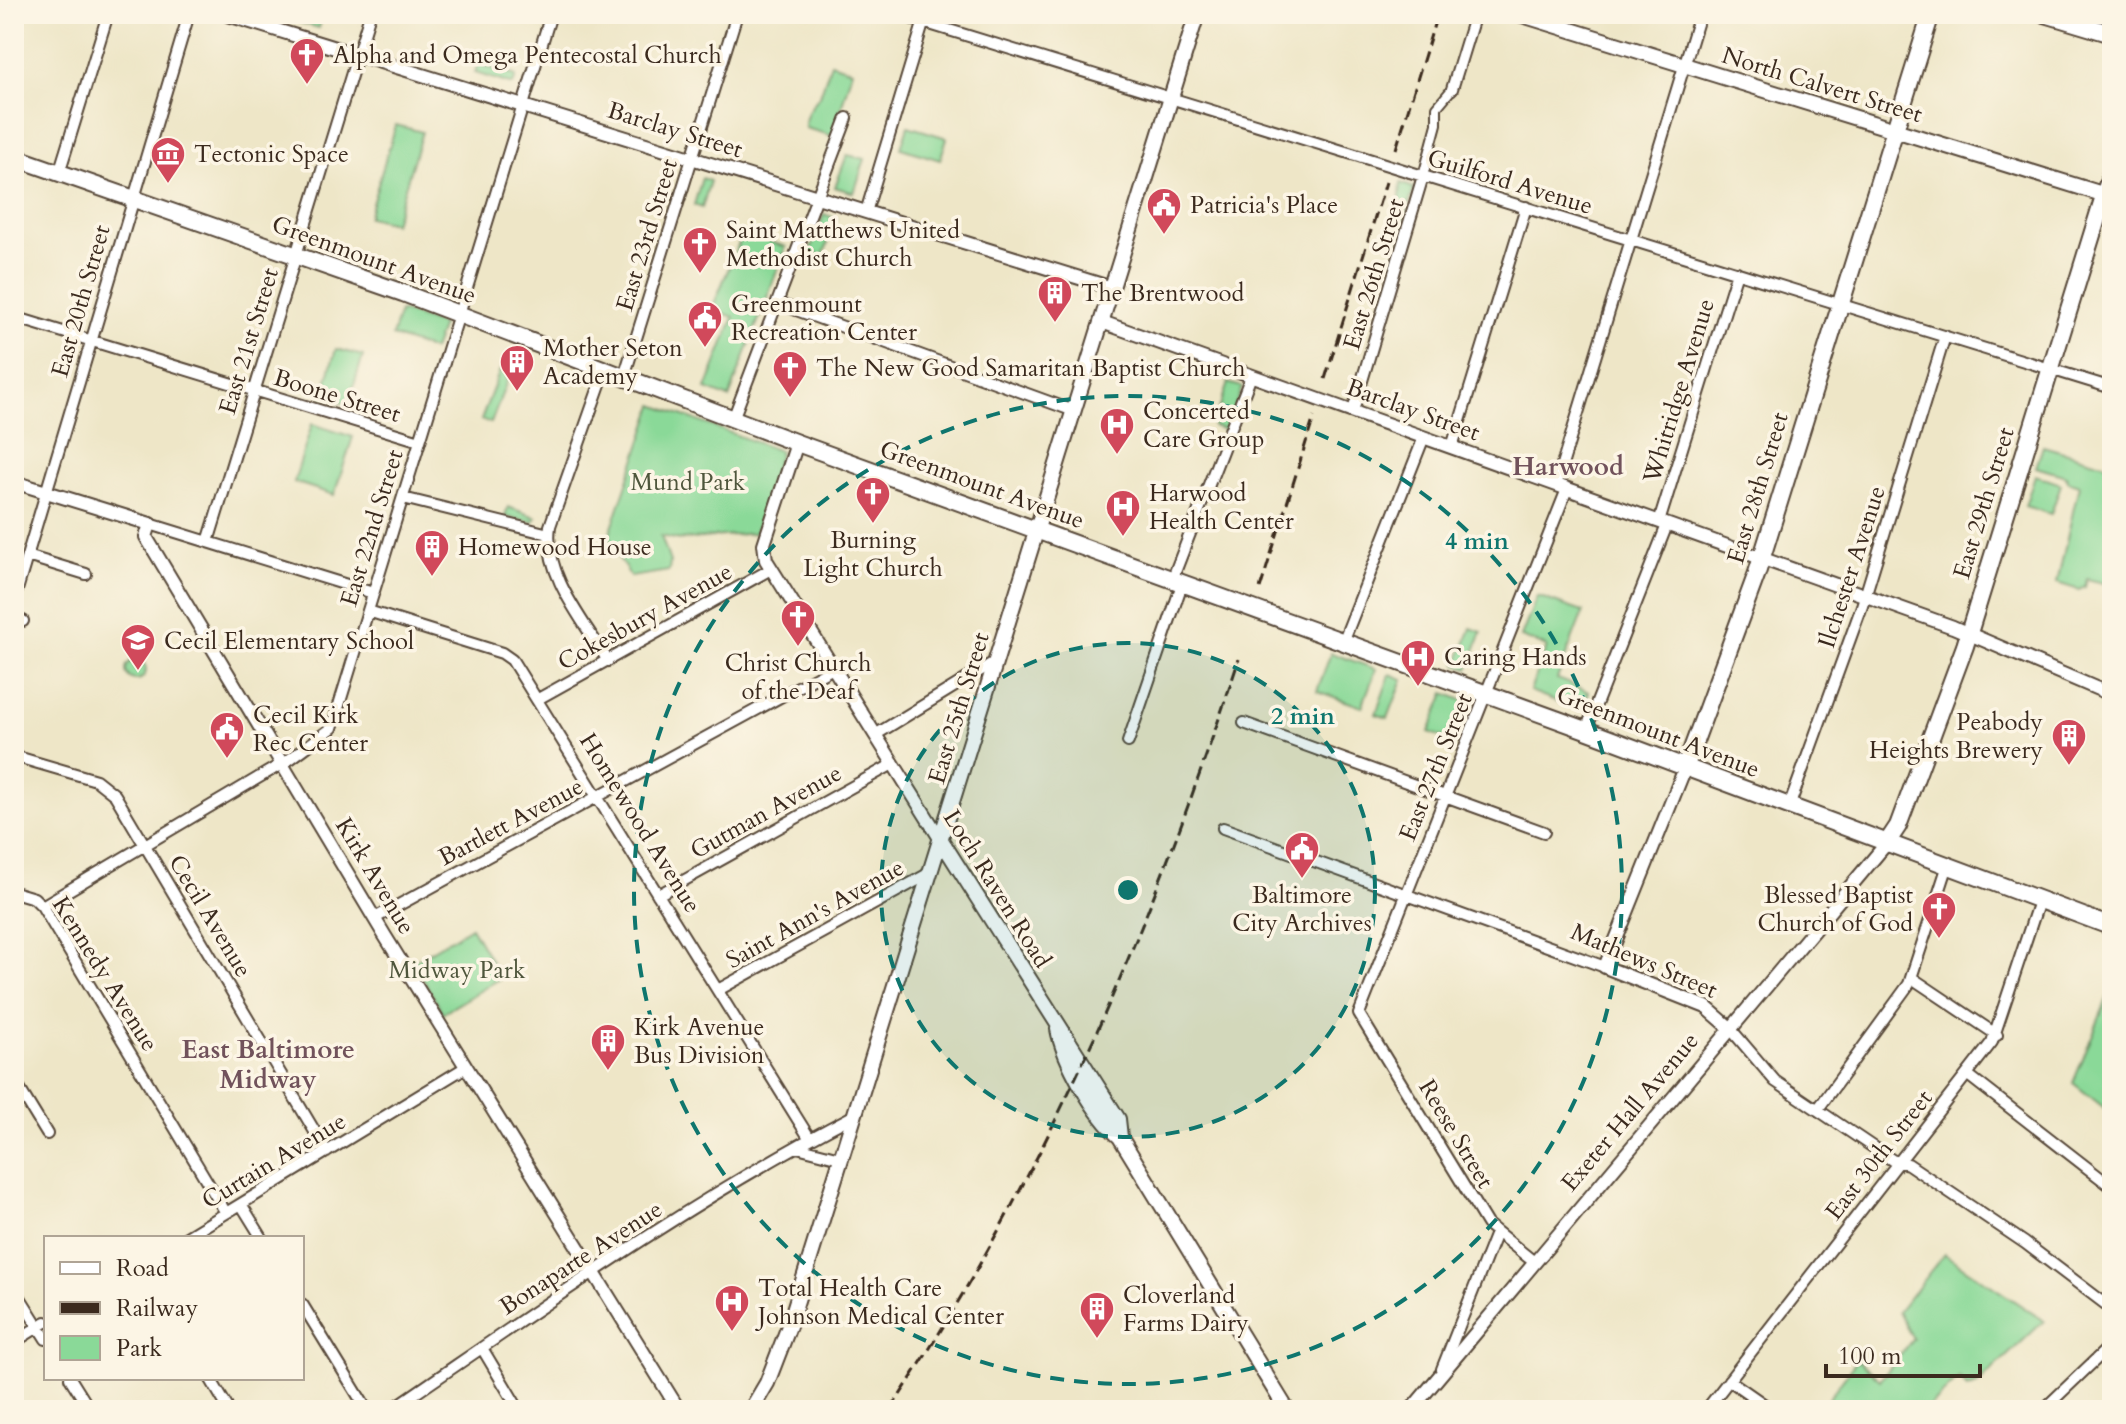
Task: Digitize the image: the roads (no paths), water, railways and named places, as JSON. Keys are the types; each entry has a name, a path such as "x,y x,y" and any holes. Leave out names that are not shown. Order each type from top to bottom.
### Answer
{"main road":[{"name":"East 25th Street","path":"751,1410 767,1383 785,1339 1197,14"},
{"name":"North Calvert Street","path":"1519,14 2108,195"},
{"name":"East 28th Street","path":"1685,768 1762,558 1931,14"},
{"path":"2045,14 2112,34"},
{"name":"Greenmount Avenue","path":"14,157 459,315 797,443 1487,693 1947,868 2111,923"},
{"name":"East 29th Street","path":"1886,844 1898,826 1969,633 2108,195 2112,170"},
{"name":"Loch Raven Road","path":"941,840 1058,1029 1062,1049 1109,1127 1120,1137 1287,1410"}],"street":[{"path":"59,173 108,14"},
{"name":"East 20th Street","path":"14,600 189,14"},
{"name":"Barclay Street","path":"225,14 1112,288"},
{"name":"East 21st Street","path":"208,542 370,14"},
{"name":"East 22nd Street","path":"42,906 281,764 332,728 551,14"},
{"name":"East 23rd Street","path":"624,377 737,14"},
{"name":"Guilford Avenue","path":"897,14 925,18 1171,99 2112,388"},
{"name":"East 26th Street","path":"1353,411 1423,176 1437,124 1437,107 1452,89 1475,14"},
{"name":"East 27th Street","path":"1359,1014 1487,693 1561,487 1631,240 1700,14"},
{"path":"866,212 925,18"},
{"path":"733,419 847,118"},
{"path":"1452,447 1526,207"},
{"name":"Whitridge Avenue","path":"1586,730 1663,524 1737,272"},
{"path":"777,303 1074,411"},
{"name":"Boone Street","path":"14,317 420,441"},
{"name":"Barclay Street","path":"1102,322 1969,633 2112,695"},
{"name":"Ilchester Avenue","path":"1789,807 1865,596 1945,336"},
{"path":"605,370 549,534 552,565 608,661"},
{"path":"1128,742 1177,582 1251,376"},
{"path":"1343,642 1424,437"},
{"path":"771,569 764,554 764,544 797,443"},
{"path":"14,482 373,593"},
{"path":"403,498 549,534"},
{"name":"Kirk Avenue","path":"150,524 146,537 281,764 679,1410"},
{"path":"27,556 86,574"},
{"name":"Cokesbury Avenue","path":"538,699 771,569"},
{"name":"Loch Raven Road","path":"771,569 941,840"},
{"name":"Homewood Avenue","path":"368,611 502,653 512,660 810,1139"},
{"path":"875,735 996,661"},
{"name":"Bartlett Avenue","path":"375,918 833,668"},
{"path":"1244,723 1544,832"},
{"name":"Cecil Avenue","path":"14,756 104,785 115,795 327,1152"},
{"name":"Gutman Avenue","path":"658,895 893,764"},
{"name":"East 28th Street","path":"1605,967 1685,768"},
{"name":"Mathews Street","path":"1223,828 1407,893 1706,1007 1729,1027 1768,1075 2025,1243 2112,1309"},
{"name":"Exeter Hall Avenue","path":"1411,1410 1729,1027 1886,844"},
{"path":"1818,1109 1912,978 1947,868"},
{"name":"Saint Ann's Avenue","path":"718,990 930,873"},
{"name":"Kennedy Avenue","path":"14,892 34,898 42,906 226,1213"},
{"name":"East 30th Street","path":"1706,1410 1997,1035 2039,901"},
{"path":"1912,978 1997,1035"},
{"name":"Reese Street","path":"1359,1014 1496,1233 1534,1262"},
{"name":"Curtain Avenue","path":"188,1236 466,1067"},
{"path":"1968,1075 2112,1187"},
{"path":"14,1080 47,1134"},
{"name":"Bonaparte Avenue","path":"391,1410 591,1271 853,1116"},
{"path":"797,1147 840,1158"},
{"path":"241,1204 261,1236"},
{"path":"1441,1373 1496,1233"},
{"path":"14,1288 42,1325 14,1342"},
{"path":"304,1307 367,1410"},
{"path":"2043,1410 2112,1344"},
{"path":"482,1348 519,1410"},
{"path":"71,1380 90,1410"},
{"path":"211,1380 229,1410"},
{"path":"1729,1380 1772,1410"}],"railway":[{"path":"1396,149 1436,18"},
{"path":"1325,379 1386,182"},
{"path":"1260,589 1314,417"},
{"path":"890,1410 998,1232 1090,1046 1170,855 1239,659"}],"place":[{"name":"Alpha and Omega Pentecostal Church","path":"307,86"},
{"name":"Tectonic Space","path":"168,185"},
{"name":"Patricia's Place","path":"1164,236"},
{"name":"Saint Matthews United Methodist Church","path":"700,275"},
{"name":"The Brentwood","path":"1055,324"},
{"name":"Greenmount Recreation Center","path":"705,349"},
{"name":"Mother Seton Academy","path":"517,393"},
{"name":"The New Good Samaritan Baptist Church","path":"790,399"},
{"name":"Concerted Care Group","path":"1117,456"},
{"name":"Burning Light Church","path":"873,525"},
{"name":"Harwood Health Center","path":"1123,538"},
{"name":"Homewood House","path":"432,578"},
{"name":"Christ Church of the Deaf","path":"798,648"},
{"name":"Cecil Elementary School","path":"138,672"},
{"name":"Caring Hands","path":"1418,688"},
{"name":"Cecil Kirk Rec Center","path":"227,760"},
{"name":"Peabody Heights Brewery","path":"2069,767"},
{"name":"Baltimore City Archives","path":"1302,880"},
{"name":"Blessed Baptist Church of God","path":"1939,940"},
{"name":"Kirk Avenue Bus Division","path":"608,1072"},
{"name":"Total Health Care Johnson Medical Center","path":"732,1333"},
{"name":"Cloverland Farms Dairy","path":"1097,1340"}],"district":[{"name":"Harwood","path":"1568,466"},
{"name":"East Baltimore Midway","path":"268,1064"}],"park label":[{"name":"Mund Park","path":"688,482"},
{"name":"Midway Park","path":"457,970"}]}
